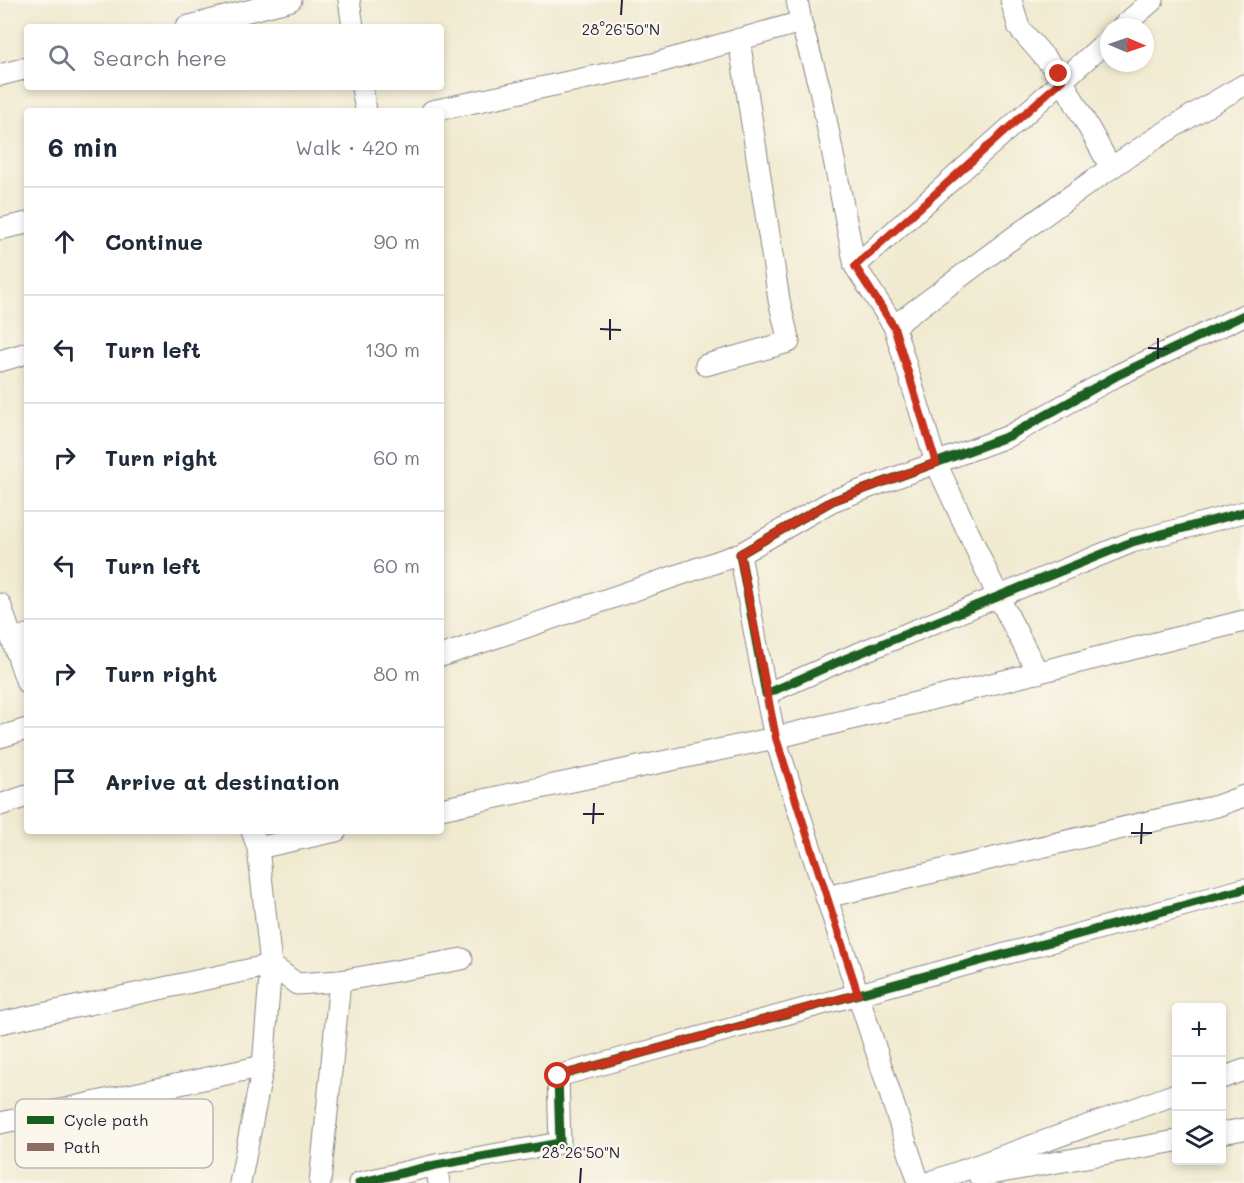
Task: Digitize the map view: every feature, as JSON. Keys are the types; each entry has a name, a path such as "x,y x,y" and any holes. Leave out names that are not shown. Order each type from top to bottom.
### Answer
{"street":[{"path":"198,24 291,0"},
{"path":"349,0 353,24"},
{"path":"797,0 820,89 855,266 894,327 936,463 998,596 1038,673"},
{"path":"1011,0 1020,28 1062,80 1111,168"},
{"path":"1132,18 1153,0"},
{"path":"444,108 653,64 801,22"},
{"path":"706,365 789,342 779,300 739,39"},
{"path":"855,266 1100,47"},
{"path":"0,75 24,69"},
{"path":"894,327 1077,191 1188,116 1244,85"},
{"path":"362,90 366,108"},
{"path":"0,229 24,224"},
{"path":"444,655 740,554 832,501 1009,436 1116,376 1244,315"},
{"path":"0,361 24,354"},
{"path":"766,693 1132,542 1244,512"},
{"path":"740,554 776,738 919,1183"},
{"path":"0,604 19,637 24,666"},
{"path":"444,808 776,738 1244,621"},
{"path":"0,737 24,730"},
{"path":"826,897 1217,806 1244,796"},
{"path":"0,805 24,797"},
{"path":"240,1183 264,1066 271,965 255,839 306,834"},
{"path":"359,1183 437,1174 560,1143 558,1076 1244,889"},
{"path":"0,1023 271,965 297,984 340,981 462,959"},
{"path":"320,1183 340,981"},
{"path":"111,1099 264,1066"},
{"path":"1226,1076 1244,1070"},
{"path":"928,1183 1172,1095"},
{"path":"0,1123 15,1120"},
{"path":"1226,1132 1244,1129"},
{"path":"937,1183 1172,1142"}],"marked path":[{"path":"766,694 775,738"}],"cycle path":[{"path":"1244,315 1116,376 1009,436 832,501 740,554 766,694 845,659 1132,542 1244,512"},
{"path":"359,1183 436,1165 560,1143 558,1076 1244,889"}],"route":[{"path":"558,1076 858,994 776,738 740,554 832,501 936,463 894,327 855,266 1062,80 1059,74"}]}
